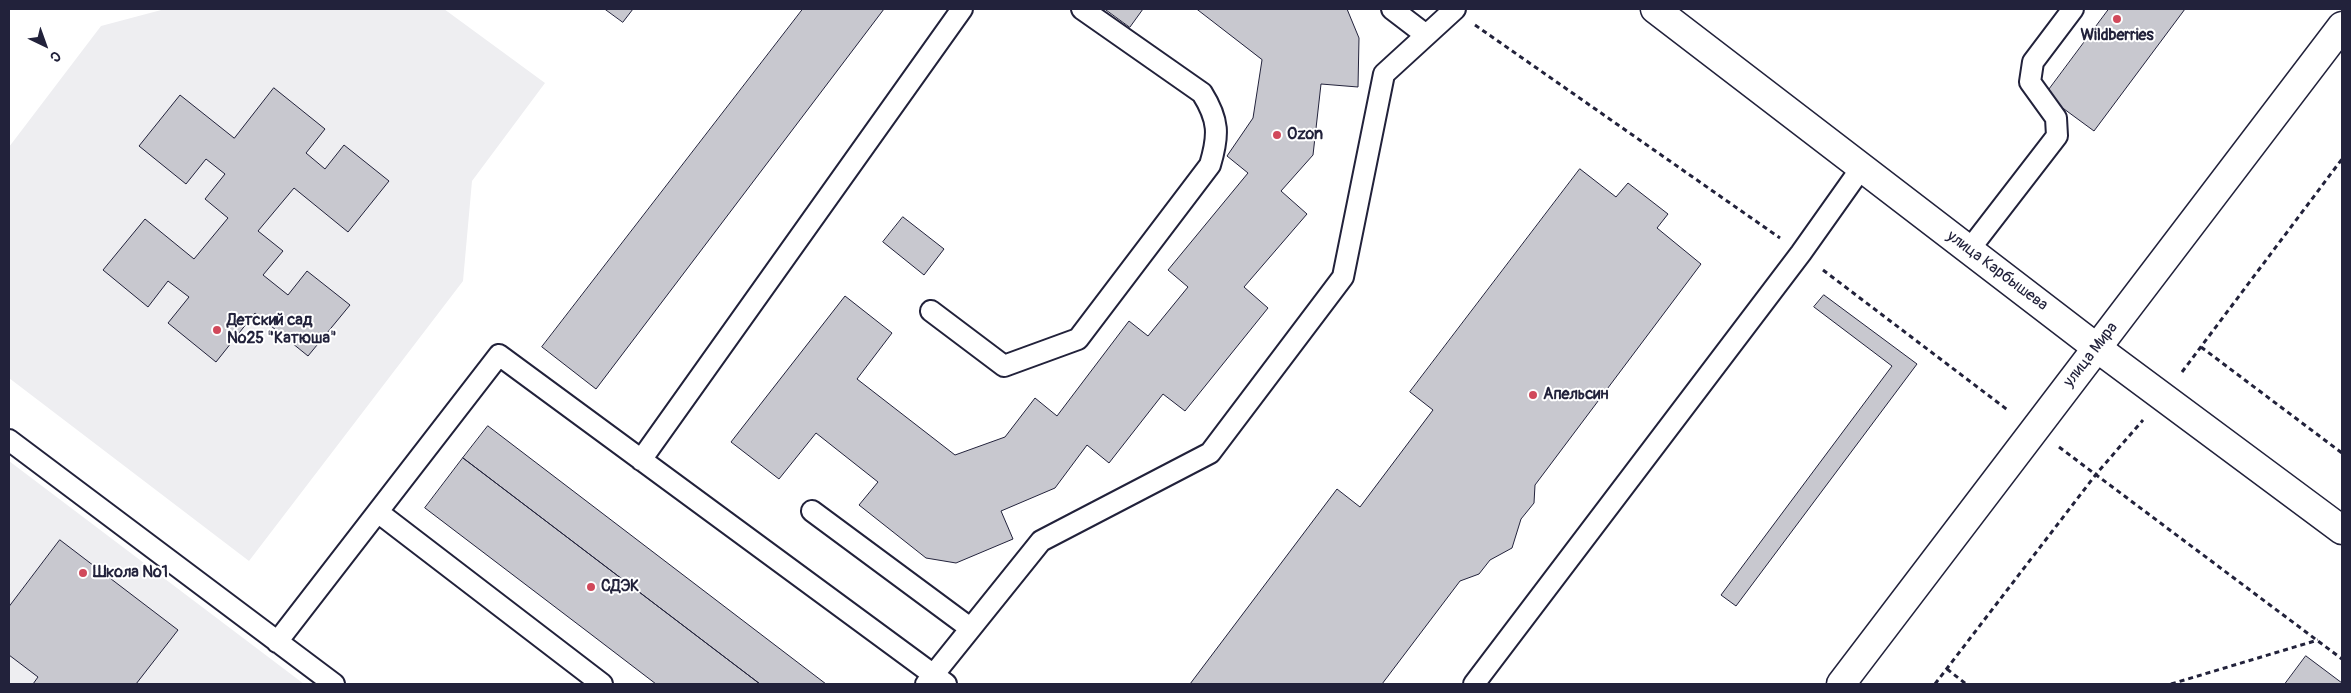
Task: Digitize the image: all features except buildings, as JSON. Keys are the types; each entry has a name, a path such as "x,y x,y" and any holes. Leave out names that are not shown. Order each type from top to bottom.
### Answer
{"street":[{"name":"улица Карбышева","path":"1655,9 2097,348 2342,530"},
{"name":"улица Мира","path":"1841,684 2342,26"}],"lane":[{"path":"641,460 962,9"},
{"path":"931,311 1004,366 1078,339 1210,165 1216,144 1217,127 1212,110 1202,93 1082,9"},
{"path":"1392,9 1426,35"},
{"path":"278,642 499,355 935,681 970,628 1040,541 1210,453 1343,277 1384,74 1454,9"},
{"path":"1969,250 2057,136 2056,118 2030,82 2033,62 2073,9"},
{"path":"1474,684 1801,253 1862,167"},
{"path":"9,440 334,684"},
{"path":"812,511 970,628"},
{"path":"379,512 602,684"}],"path":[{"path":"1454,9 1801,253 2342,659"},
{"path":"1935,684 2096,473 2164,396 2342,159"},
{"path":"2201,347 2342,453"},
{"path":"2171,684 2319,640"},
{"path":"1947,669 1966,684"}],"shaded area":[{"name":"Детский сад №25 \"Катюша\"","path":"165,9 444,9 545,83 472,181 463,281 249,561 9,378 9,147 101,26"},
{"name":"Школа №1","path":"9,461 304,684 9,684"}],"place":[{"name":"Wildberries","path":"2117,19"},
{"name":"Ozon","path":"1277,135"},
{"name":"Детский сад №25 \"Катюша\"","path":"217,330"},
{"name":"Апельсин","path":"1533,395"},
{"name":"Школа №1","path":"83,573"},
{"name":"СДЭК","path":"591,587"}]}
